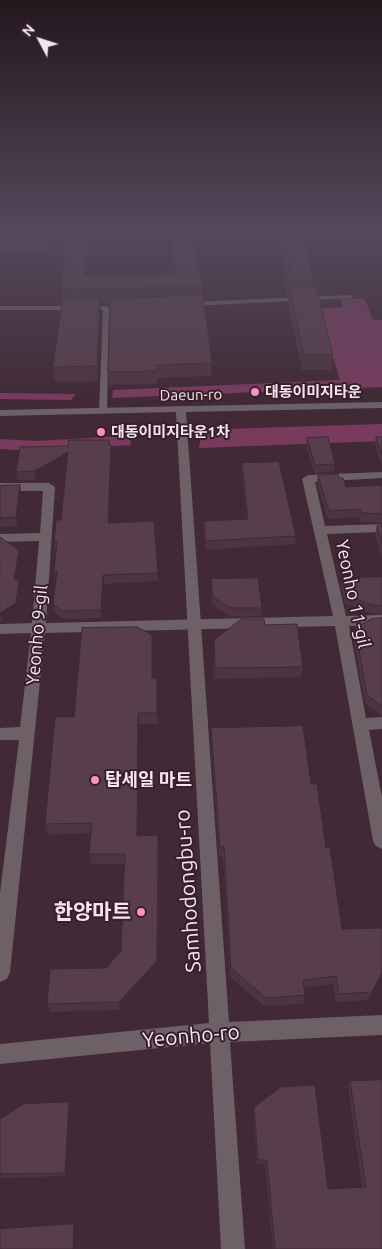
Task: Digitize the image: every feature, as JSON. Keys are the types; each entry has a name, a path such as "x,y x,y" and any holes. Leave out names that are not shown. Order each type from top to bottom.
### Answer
{"street":[{"name":"Daeun-ro","path":"0,414 382,405"},
{"name":"Samhodongbu-ro","path":"181,410 233,1249"},
{"name":"Yeonho 11-gil","path":"382,475 308,479 341,622 382,841"},
{"name":"Yeonho 9-gil","path":"0,487 49,486 39,628 27,733 6,869 0,972"},
{"name":"Yeonho 11-gil","path":"319,530 382,528"},
{"path":"0,538 45,537"},
{"path":"0,629 382,620"},
{"path":"360,724 382,723"},
{"path":"0,734 27,733"},
{"name":"Yeonho-ro","path":"0,1054 219,1032 382,1025"}],"lane":[{"path":"184,304 350,298"},
{"path":"0,308 115,307"},
{"path":"103,412 106,308"}],"shaded area":[{"path":"341,299 365,299 373,320 382,320 382,387 112,398 113,390 340,380 318,308 343,307"},
{"path":"0,393 76,394 71,400 0,399"},
{"path":"382,424 382,441 199,448 201,436 223,429"},
{"path":"122,436 130,439 131,445 32,451 0,449 0,439 36,441"}],"building":[{"path":"290,290 317,290 333,355 304,355"},
{"path":"203,295 212,363 156,365 156,371 108,372 110,299"},
{"path":"63,298 100,298 97,366 53,367"},
{"path":"328,437 335,464 315,465 307,438"},
{"path":"376,437 382,437 382,454"},
{"path":"69,440 109,440 109,445 111,445 108,523 154,521 158,573 103,575 101,610 62,611 53,604 57,571 54,571 57,542 54,543 56,520 61,520 68,452 35,471 16,472 20,447 68,446"},
{"path":"279,462 296,536 206,541 204,521 248,519 242,463"},
{"path":"338,474 339,478 343,478 346,487 382,485 382,514 361,513 360,509 329,511 318,476"},
{"path":"20,485 16,517 0,518 0,486"},
{"path":"382,525 382,544 377,526"},
{"path":"0,537 19,550 14,580 19,580 16,603 0,613"},
{"path":"382,577 382,606 372,605 347,595 342,578"},
{"path":"258,578 262,608 231,608 213,597 211,579"},
{"path":"382,618 382,706 367,695 355,628 371,619"},
{"path":"242,619 264,619 265,625 297,624 303,667 215,668 214,640"},
{"path":"137,627 152,635 152,678 157,678 157,713 138,713 137,836 158,835 157,961 119,1002 47,1004 50,969 106,968 121,951 125,854 89,854 92,823 45,824 55,717 74,717 82,628"},
{"path":"303,726 311,784 317,784 326,848 330,847 342,929 382,928 382,973 372,992 339,994 336,976 303,980 305,995 266,998 231,968 224,846 220,847 211,728"},
{"path":"382,1080 382,1249 275,1249 267,1160 258,1160 254,1107 281,1087 315,1085 328,1189 366,1187 350,1081"},
{"path":"69,1102 65,1173 0,1174 0,1119 23,1104"},
{"path":"74,1224 73,1249 0,1249 0,1229"}],"place":[{"name":"대동이미지타운","path":"255,392"},
{"name":"대동이미지타운1차","path":"101,432"},
{"name":"탑세일 마트","path":"95,780"},
{"name":"한양마트","path":"141,912"}]}
